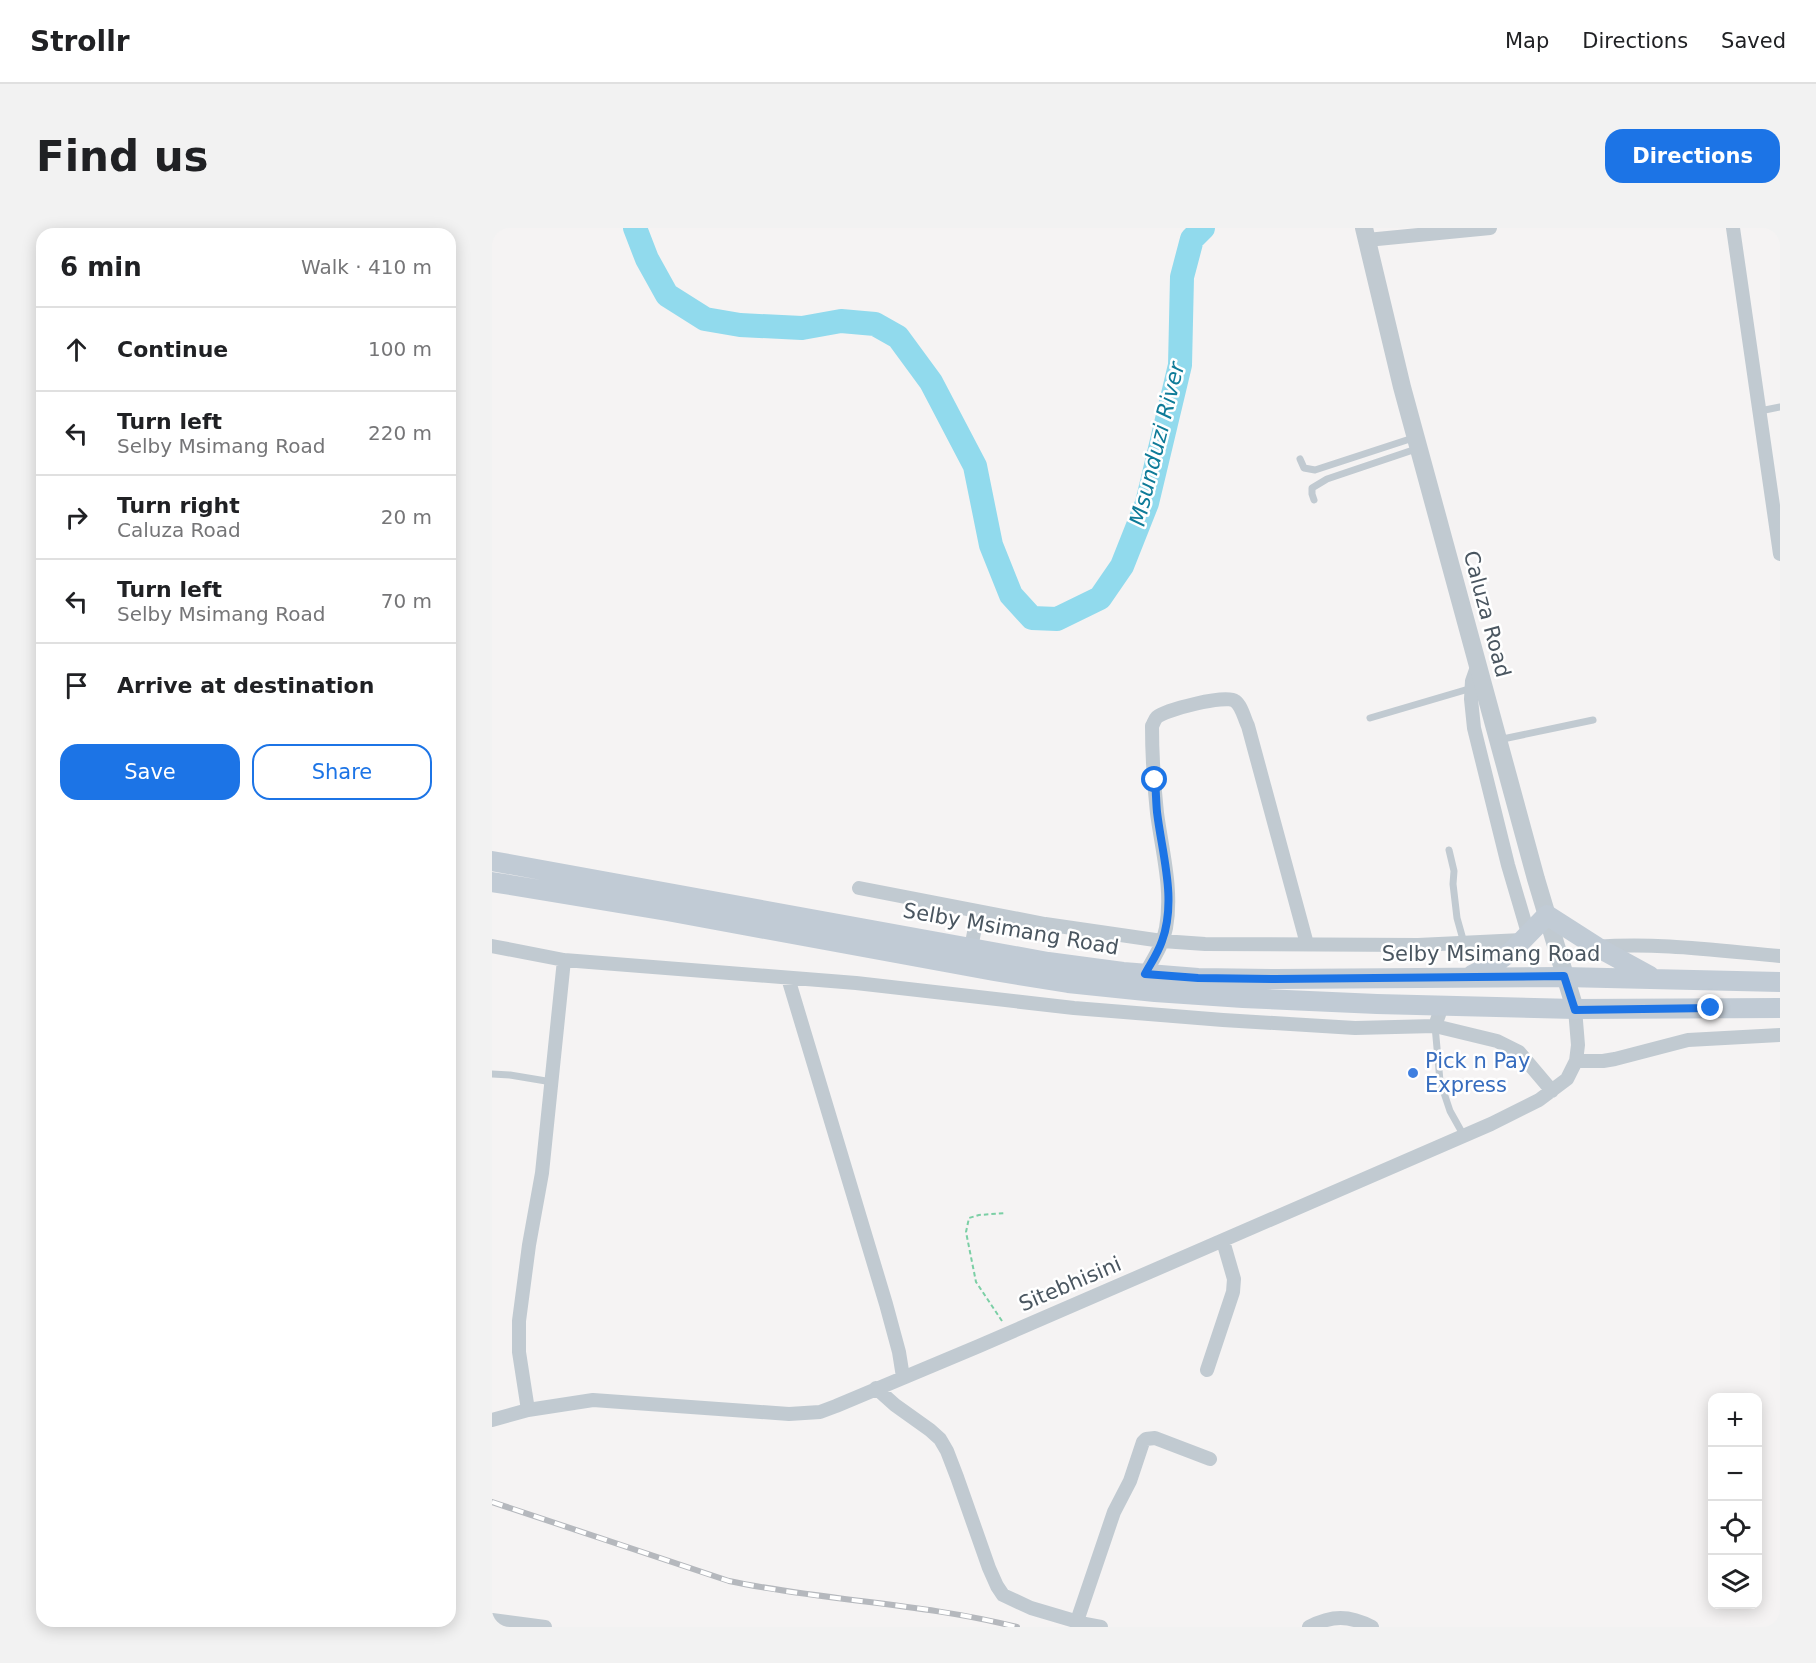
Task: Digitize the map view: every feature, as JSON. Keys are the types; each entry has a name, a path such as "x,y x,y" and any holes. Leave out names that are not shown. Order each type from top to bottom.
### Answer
{"main road":[{"name":"Selby Msimang Road","path":"492,861 1048,962 1145,974 1198,978 1275,979 1564,976 1780,982"},
{"name":"Selby Msimang Road","path":"492,882 1068,983 1155,992 1243,998 1575,1010 1780,1008"},
{"path":"1467,977 1494,964 1512,951 1546,915 1597,947 1654,978"}],"street":[{"path":"1366,234 1490,228"},
{"path":"1733,228 1780,554"},
{"name":"Caluza Road","path":"1366,234 1417,443 1546,915 1575,1010"},
{"path":"859,888 1045,924 1162,941 1205,944 1464,943 1525,936 1474,728 1471,699 1478,664"},
{"path":"1145,974 1162,941 1168,908 1167,876 1157,812 1152,726 1158,716 1224,698 1235,701 1248,726 1307,944"},
{"path":"971,948 978,912"},
{"path":"492,946 564,960 856,982 1074,1008 1354,1028 1435,1026 1497,1041 1519,1052 1552,1091"},
{"path":"1597,947 1646,946 1780,956"},
{"path":"528,1410 521,1370 519,1321 542,1173 564,960"},
{"path":"788,978 886,1304 903,1377"},
{"path":"1435,1026 1442,1006"},
{"path":"1575,1010 1578,1045 1576,1061 1615,1059 1688,1040 1780,1035"},
{"name":"Sitebhisini","path":"492,1420 528,1410 593,1400 805,1414 820,1412 1013,1332 1464,1137 1552,1091 1567,1079 1576,1061"},
{"path":"1207,1370 1233,1292 1234,1279 1223,1241"},
{"path":"876,1388 930,1430 947,1451 989,1568 1003,1595 1031,1608 1101,1627"},
{"path":"1077,1621 1114,1512 1130,1480 1143,1442 1146,1439 1155,1438 1210,1459"},
{"path":"1309,1627 1338,1617 1356,1620 1372,1627"},
{"path":"492,1620 545,1627"}],"lane":[{"path":"1760,411 1780,407"},
{"path":"1300,459 1304,468 1315,470 1417,443"},
{"path":"1314,501 1312,488 1327,479 1417,443"},
{"path":"1370,718 1472,688"},
{"path":"1498,740 1593,720"},
{"path":"1449,850 1454,871 1453,884 1457,918 1464,943"},
{"path":"1435,1026 1440,1081 1450,1111 1464,1137"},
{"path":"492,1074 552,1082"}],"path":[{"path":"1006,1213 969,1218 966,1232 976,1282 999,1319 1013,1332"}],"waterway":[{"name":"Msunduzi River","path":"635,228 647,259 667,295 705,319 740,325 802,328 841,321 875,324 898,337 931,382 975,466 991,545 1011,595 1032,618 1057,619 1100,598 1122,566 1147,503 1180,365 1182,277 1192,239 1203,228"}],"railway":[{"path":"492,1502 729,1581 765,1588 945,1612 1017,1627"}],"place":[{"name":"Pick n Pay Express","path":"1413,1073"}],"route":[{"path":"1155,780 1157,812 1167,876 1168,908 1162,941 1145,974 1198,978 1275,979 1564,976 1575,1010 1711,1008"}]}
